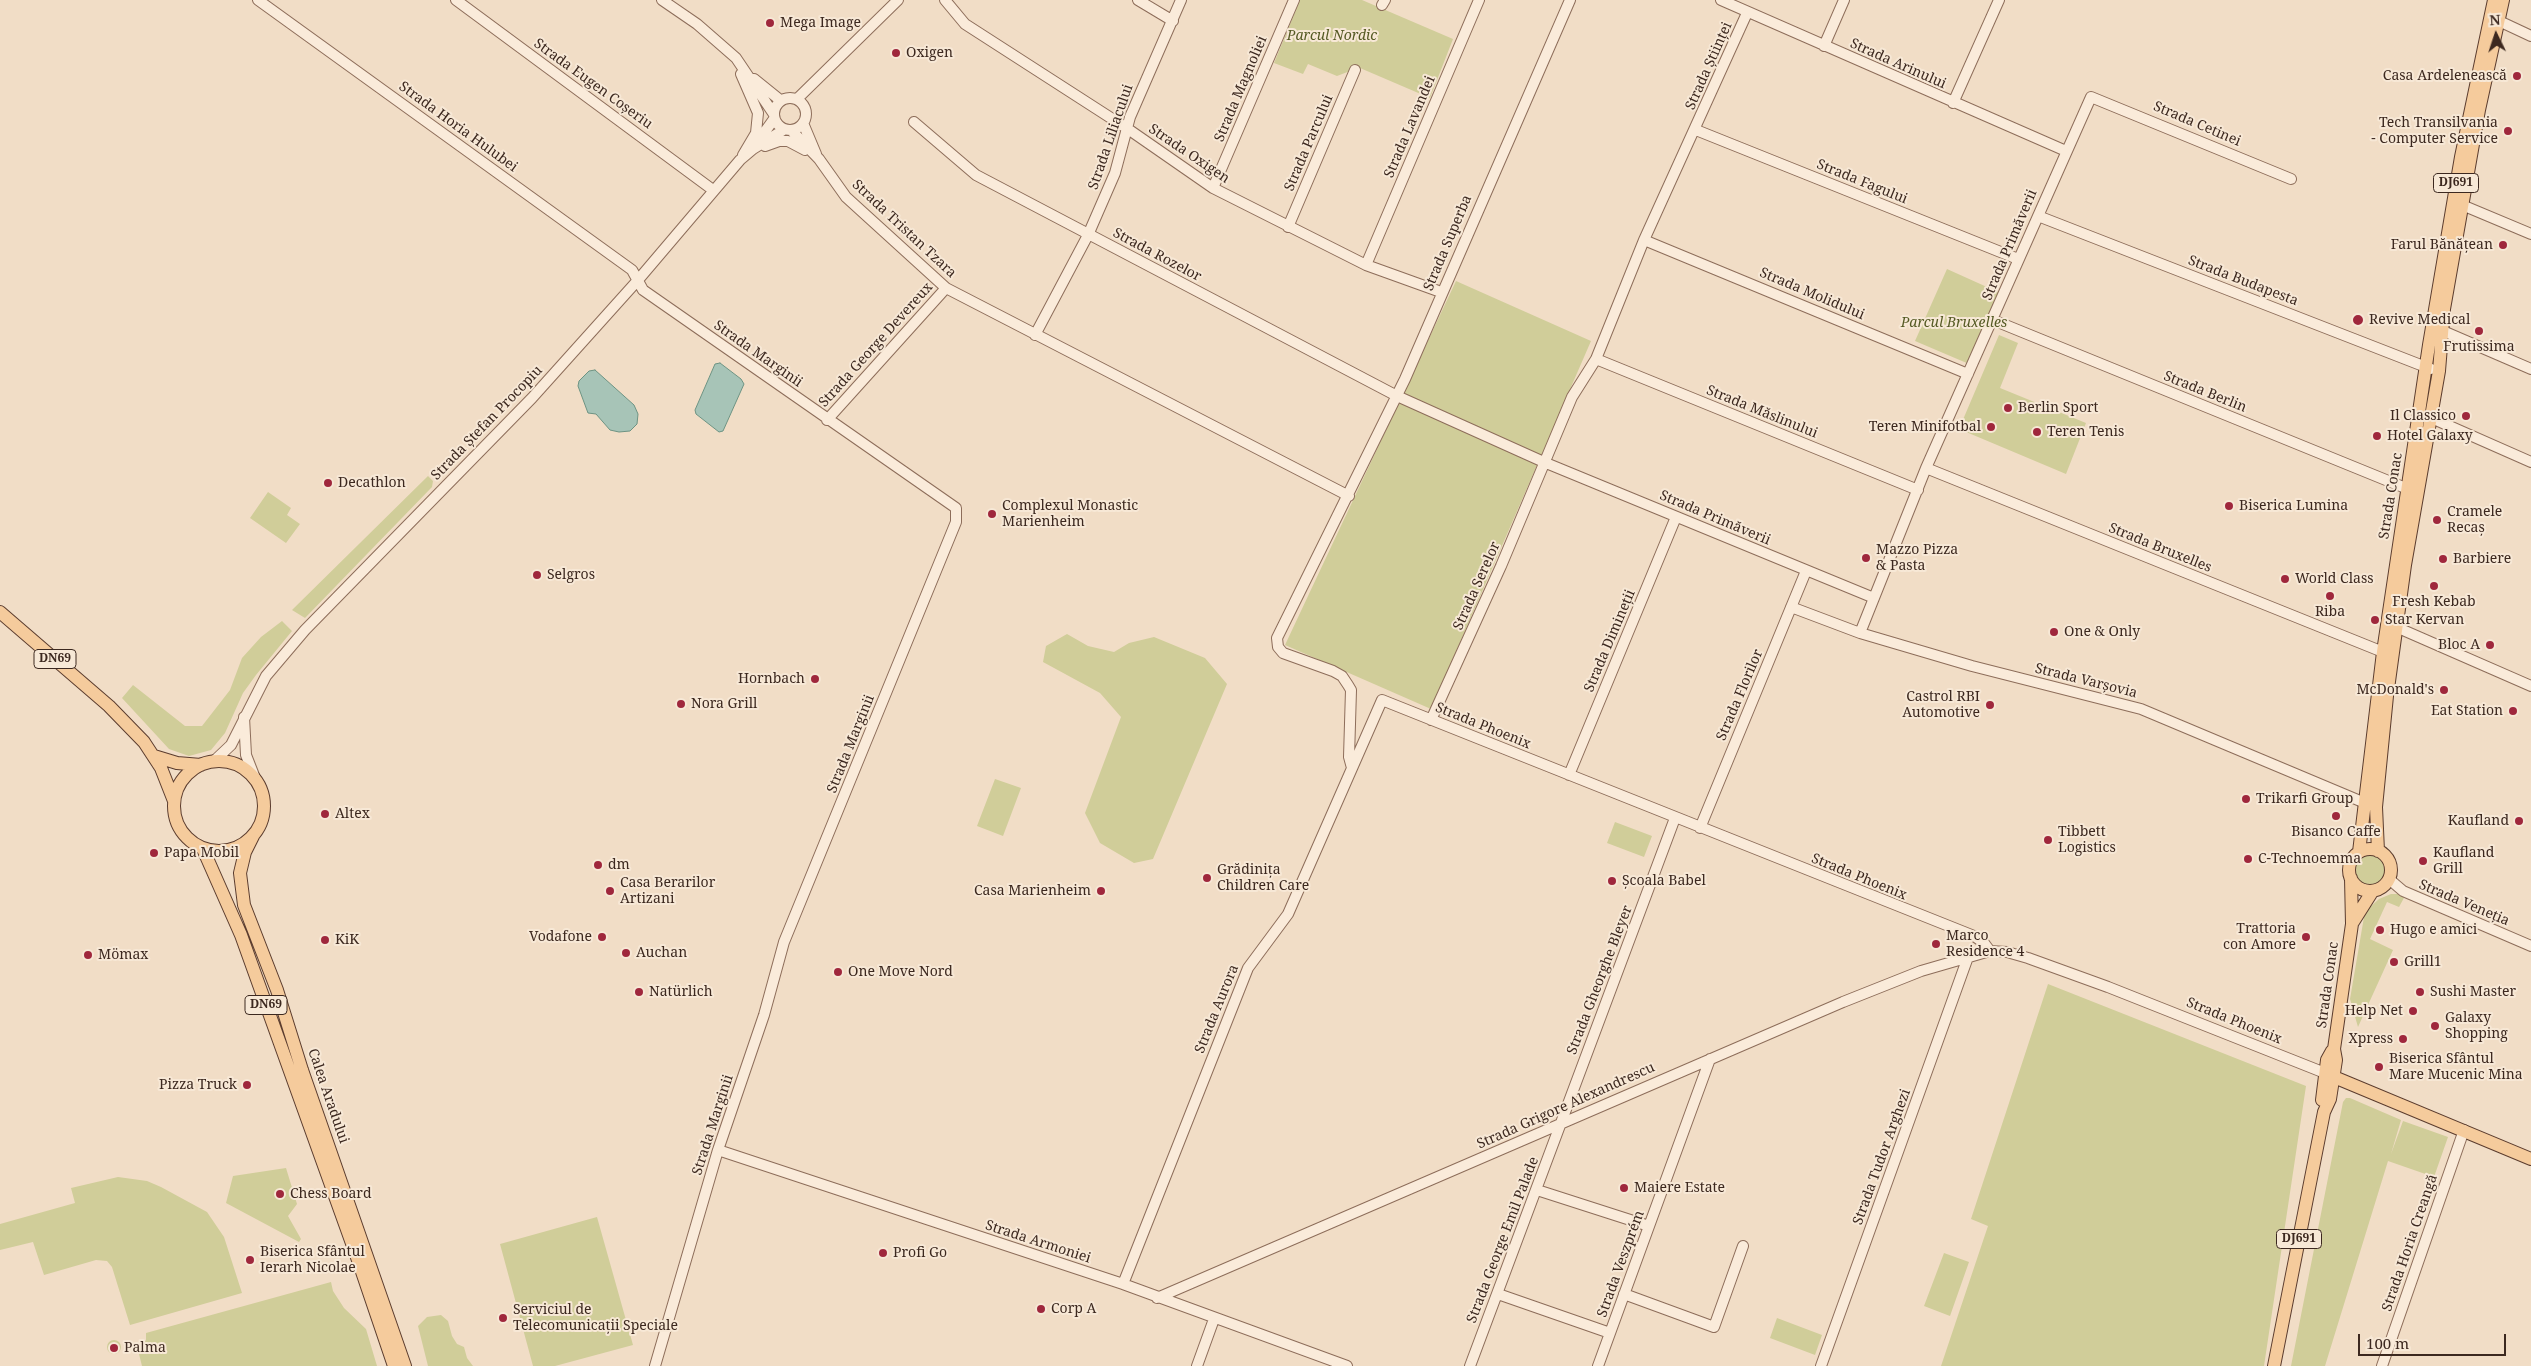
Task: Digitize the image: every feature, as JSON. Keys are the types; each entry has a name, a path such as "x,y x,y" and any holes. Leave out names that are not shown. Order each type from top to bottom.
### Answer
{"main road":[{"name":"Strada Conac","path":"2378,850 2376,807 2396,627 2430,417 2433,369 2460,157 2494,0"},
{"name":"Strada Conac","path":"2359,852 2383,652 2408,489 2433,369 2443,331 2444,309 2479,110 2504,0"},
{"name":"DN69","path":"0,612 109,706 154,756 174,802 175,817 181,831 192,842 203,849"},
{"path":"154,756 176,763 228,762 243,768 255,778"},
{"path":"174,802 183,780 207,763"},
{"name":"DN69","path":"253,836 260,826 264,801 261,789 255,778"},
{"path":"203,849 216,851 230,850 243,845 253,836"},
{"name":"Calea Aradului","path":"253,836 245,852 240,873 244,905 280,1000 302,1070 405,1366"},
{"name":"Calea Aradului","path":"203,849 244,944 359,1263 394,1366"},
{"path":"2359,852 2371,849 2378,850 2384,854 2391,864 2390,880"},
{"name":"DJ691","path":"2351,878 2350,864 2359,852"},
{"name":"Strada Conac","path":"2329,1075 2336,1060 2334,1049 2352,924 2351,878"},
{"path":"2351,878 2359,888 2372,892"},
{"name":"DJ691","path":"2372,892 2382,888 2390,880"},
{"name":"Strada Conac","path":"2352,924 2372,892"},
{"path":"2329,1075 2531,1159"},
{"name":"DJ691","path":"2274,1366 2324,1112 2330,1099 2329,1075"}],"street":[{"name":"Strada Horia Hulubei","path":"258,0 632,270 638,280"},
{"name":"Strada Eugen Coșeriu","path":"456,0 714,190"},
{"path":"798,99 898,0"},
{"name":"Strada Oxigen","path":"945,0 965,24 1128,129 1213,188 1366,265 1441,292"},
{"path":"1138,0 1173,21"},
{"name":"Strada Liliacului","path":"1035,335 1088,235 1115,173 1136,104 1182,0"},
{"name":"Strada Magnoliei","path":"1213,188 1294,0"},
{"name":"Strada Lavandei","path":"1366,265 1479,0"},
{"name":"Strada Superba","path":"1352,768 1349,757 1351,690 1342,676 1333,671 1283,653 1277,642 1278,634 1349,496 1428,329 1441,292 1570,0"},
{"path":"1824,46 1844,0"},
{"path":"1953,103 1999,0"},
{"path":"666,1 697,24 736,58 774,116 788,130 804,123 805,108 813,86"},
{"name":"Strada Arinului","path":"1724,1 1747,13 2066,151"},
{"name":"Strada Științei","path":"1644,240 1696,130 1747,13"},
{"path":"2499,21 2531,36"},
{"path":"736,58 758,113 756,133 740,160"},
{"name":"Strada Parcului","path":"1288,227 1355,70"},
{"path":"746,72 780,100"},
{"path":"780,100 789,97 798,99 805,108"},
{"name":"Strada Primăverii","path":"1860,633 1926,468 2091,97"},
{"name":"Strada Cetinei","path":"2091,97 2291,178"},
{"path":"774,116 780,100"},
{"name":"Strada Ștefan Procopiu","path":"753,149 774,116"},
{"name":"Strada Rozelor","path":"914,122 976,175 1397,396 1546,463"},
{"name":"Strada Tristan Tzara","path":"804,123 818,159"},
{"name":"Strada Ștefan Procopiu","path":"207,763 230,745 266,676 305,630 532,398 638,280 740,160 753,149 788,130"},
{"name":"Strada Tristan Tzara","path":"788,130 818,159 846,197 946,288 1349,496"},
{"name":"Strada Fagului","path":"1696,130 2018,259"},
{"name":"Strada Tristan Tzara","path":"740,160 779,141 796,144 818,159"},
{"path":"2462,205 2531,234"},
{"name":"Strada Budapesta","path":"2038,216 2433,369"},
{"name":"Strada Serelor","path":"1432,720 1546,463 1572,397 1596,358 1644,240"},
{"name":"Strada Molidului","path":"1644,240 1968,374"},
{"name":"Strada Marginii","path":"638,280 643,290 827,420 951,503 958,514 824,848 794,915 764,1016 718,1150 655,1366"},
{"name":"Strada George Devereux","path":"827,420 946,288"},
{"name":"Strada Berlin","path":"1993,320 2408,489"},
{"path":"2443,331 2531,369"},
{"name":"Strada Măslinului","path":"1596,358 1918,490"},
{"path":"2430,417 2531,462"},
{"name":"Strada Primăverii","path":"1546,463 1874,598"},
{"name":"Strada Bruxelles","path":"1926,468 2383,652"},
{"name":"Strada Dimineții","path":"1569,775 1676,517"},
{"name":"Strada Florilor","path":"1700,828 1806,571"},
{"name":"Strada Varșovia","path":"1792,608 1860,633 2016,678 2141,709 2365,803"},
{"path":"2396,627 2531,686"},
{"name":"Strada Phoenix","path":"1382,700 1974,936 1984,942 1990,951 2007,952 2028,958 2108,986 2329,1075"},
{"name":"Strada Aurora","path":"1123,1284 1248,968 1288,914 1382,700"},
{"path":"244,716 246,755 255,778"},
{"name":"Strada Gheorghe Bleyer","path":"1561,1124 1675,818"},
{"name":"Strada Veneția","path":"2390,880 2403,891 2531,946"},
{"name":"Strada Grigore Alexandrescu","path":"1157,1298 1710,1059 1921,971 1990,951"},
{"name":"Strada Tudor Arghezi","path":"1821,1366 1968,957"},
{"name":"Strada Veszprém","path":"1598,1366 1710,1059"},
{"name":"Strada George Emil Palade","path":"1470,1366 1561,1124"},
{"name":"Strada Horia Creangă","path":"2382,1366 2464,1130"},
{"name":"Strada Armoniei","path":"718,1150 1123,1284 1214,1319 1347,1366"},
{"path":"1537,1190 1649,1226"},
{"path":"1624,1294 1714,1327 1743,1246"},
{"path":"1498,1294 1610,1333"},
{"path":"1197,1366 1214,1319"}],"green space":[{"name":"Parcul Nordic","path":"1300,0 1362,0 1453,39 1430,98 1353,65 1350,71 1337,76 1308,64 1303,74 1274,63"},
{"name":"Parcul Bruxelles","path":"1947,269 1998,292 1969,364 1915,341"},
{"path":"1456,281 1591,341 1431,709 1285,645"},
{"name":"Berlin Sport","path":"1999,335 2018,343 2000,388 2086,423 2066,474 1959,429"},
{"path":"428,476 433,481 432,487 305,618 292,610"},
{"path":"268,492 291,508 287,515 300,524 286,543 250,518"},
{"path":"282,621 292,631 243,693 225,733 211,750 189,756 169,749 122,698 133,685 185,726 202,726 230,690 242,658 261,637"},
{"path":"1067,634 1088,646 1114,652 1129,643 1154,637 1205,658 1227,684 1153,859 1134,863 1100,843 1085,813 1121,717 1100,693 1043,662 1046,646"},
{"path":"995,779 1021,788 1003,836 977,826"},
{"path":"1615,822 1652,836 1644,857 1607,843"},
{"path":"2370,855 2381,859 2385,870 2381,881 2370,885 2359,881 2355,870 2359,859"},
{"path":"2391,894 2405,896 2399,907 2387,902 2370,939 2393,950 2358,1027 2350,999 2364,917 2369,908 2379,899"},
{"path":"2048,984 2306,1086 2264,1366 1941,1366 1988,1226 1971,1219"},
{"path":"2346,1098 2401,1120 2391,1154 2403,1121 2448,1137 2434,1177 2388,1161 2325,1366 2291,1366 2343,1102"},
{"path":"286,1168 297,1204 288,1216 301,1239 299,1242 226,1203 233,1176"},
{"path":"118,1177 147,1181 207,1212 224,1237 242,1293 130,1325 112,1267 107,1261 96,1260 44,1275 33,1242 0,1250 0,1224 75,1203 71,1188"},
{"path":"597,1217 633,1345 555,1366 533,1366 500,1244"},
{"path":"1944,1253 1969,1262 1950,1316 1924,1306"},
{"path":"331,1282 333,1291 344,1308 366,1329 377,1366 142,1366 138,1350 146,1340 146,1333"},
{"path":"441,1315 448,1321 452,1336 457,1344 464,1347 467,1358 473,1366 428,1366 418,1326 427,1317"},
{"path":"1777,1318 1822,1335 1815,1355 1770,1338"},
{"path":"111,1340 117,1340 121,1347 117,1354 111,1354 107,1350 107,1344"}],"shaded area":[{"path":"720,363 741,379 744,384 723,431 719,432 696,414 695,410 715,364"},
{"path":"595,370 634,405 638,414 637,424 630,431 619,432 610,430 596,414 588,413 578,386 579,381 589,371"}],"place":[{"name":"Mega Image","path":"770,23"},
{"name":"Oxigen","path":"896,53"},
{"name":"Casa Ardelenească","path":"2517,76"},
{"name":"Tech Transilvania - Computer Service","path":"2508,131"},
{"name":"Farul Bănățean","path":"2503,245"},
{"name":"Revive Medical","path":"2358,320"},
{"name":"Frutissima","path":"2479,331"},
{"name":"Berlin Sport","path":"2008,408"},
{"name":"Il Classico","path":"2466,416"},
{"name":"Teren Minifotbal","path":"1991,427"},
{"name":"Teren Tenis","path":"2037,432"},
{"name":"Hotel Galaxy","path":"2377,436"},
{"name":"Decathlon","path":"328,483"},
{"name":"Biserica Lumina","path":"2229,506"},
{"name":"Complexul Monastic Marienheim","path":"992,514"},
{"name":"Cramele Recaș","path":"2437,520"},
{"name":"Mazzo Pizza & Pasta","path":"1866,558"},
{"name":"Barbiere","path":"2443,559"},
{"name":"Selgros","path":"537,575"},
{"name":"World Class","path":"2285,579"},
{"name":"Fresh Kebab","path":"2434,586"},
{"name":"Riba","path":"2330,596"},
{"name":"Star Kervan","path":"2375,620"},
{"name":"One & Only","path":"2054,632"},
{"name":"Bloc A","path":"2490,645"},
{"name":"Hornbach","path":"815,679"},
{"name":"McDonald's","path":"2444,690"},
{"name":"Nora Grill","path":"681,704"},
{"name":"Castrol RBI Automotive","path":"1990,705"},
{"name":"Eat Station","path":"2513,711"},
{"name":"Trikarfi Group","path":"2246,799"},
{"name":"Altex","path":"325,814"},
{"name":"Bisanco Caffe","path":"2336,816"},
{"name":"Kaufland","path":"2519,821"},
{"name":"Tibbett Logistics","path":"2048,840"},
{"name":"Papa Mobil","path":"154,853"},
{"name":"C-Technoemma","path":"2248,859"},
{"name":"Kaufland Grill","path":"2423,861"},
{"name":"dm","path":"598,865"},
{"name":"Grădinița Children Care","path":"1207,878"},
{"name":"Școala Babel","path":"1612,881"},
{"name":"Casa Berarilor Artizani","path":"610,891"},
{"name":"Casa Marienheim","path":"1101,891"},
{"name":"Hugo e amici","path":"2380,930"},
{"name":"Vodafone","path":"602,937"},
{"name":"Trattoria con Amore","path":"2306,937"},
{"name":"KiK","path":"325,940"},
{"name":"Marco Residence 4","path":"1936,944"},
{"name":"Auchan","path":"626,953"},
{"name":"Mömax","path":"88,955"},
{"name":"Grill1","path":"2394,962"},
{"name":"One Move Nord","path":"838,972"},
{"name":"Natürlich","path":"639,992"},
{"name":"Sushi Master","path":"2420,992"},
{"name":"Help Net","path":"2413,1011"},
{"name":"Galaxy Shopping","path":"2435,1026"},
{"name":"Xpress","path":"2403,1039"},
{"name":"Biserica Sfântul Mare Mucenic Mina","path":"2379,1067"},
{"name":"Pizza Truck","path":"247,1085"},
{"name":"Maiere Estate","path":"1624,1188"},
{"name":"Chess Board","path":"280,1194"},
{"name":"Profi Go","path":"883,1253"},
{"name":"Biserica Sfântul Ierarh Nicolae","path":"250,1260"},
{"name":"Corp A","path":"1041,1309"},
{"name":"Serviciul de Telecomunicații Speciale","path":"503,1318"},
{"name":"Palma","path":"114,1348"}]}
